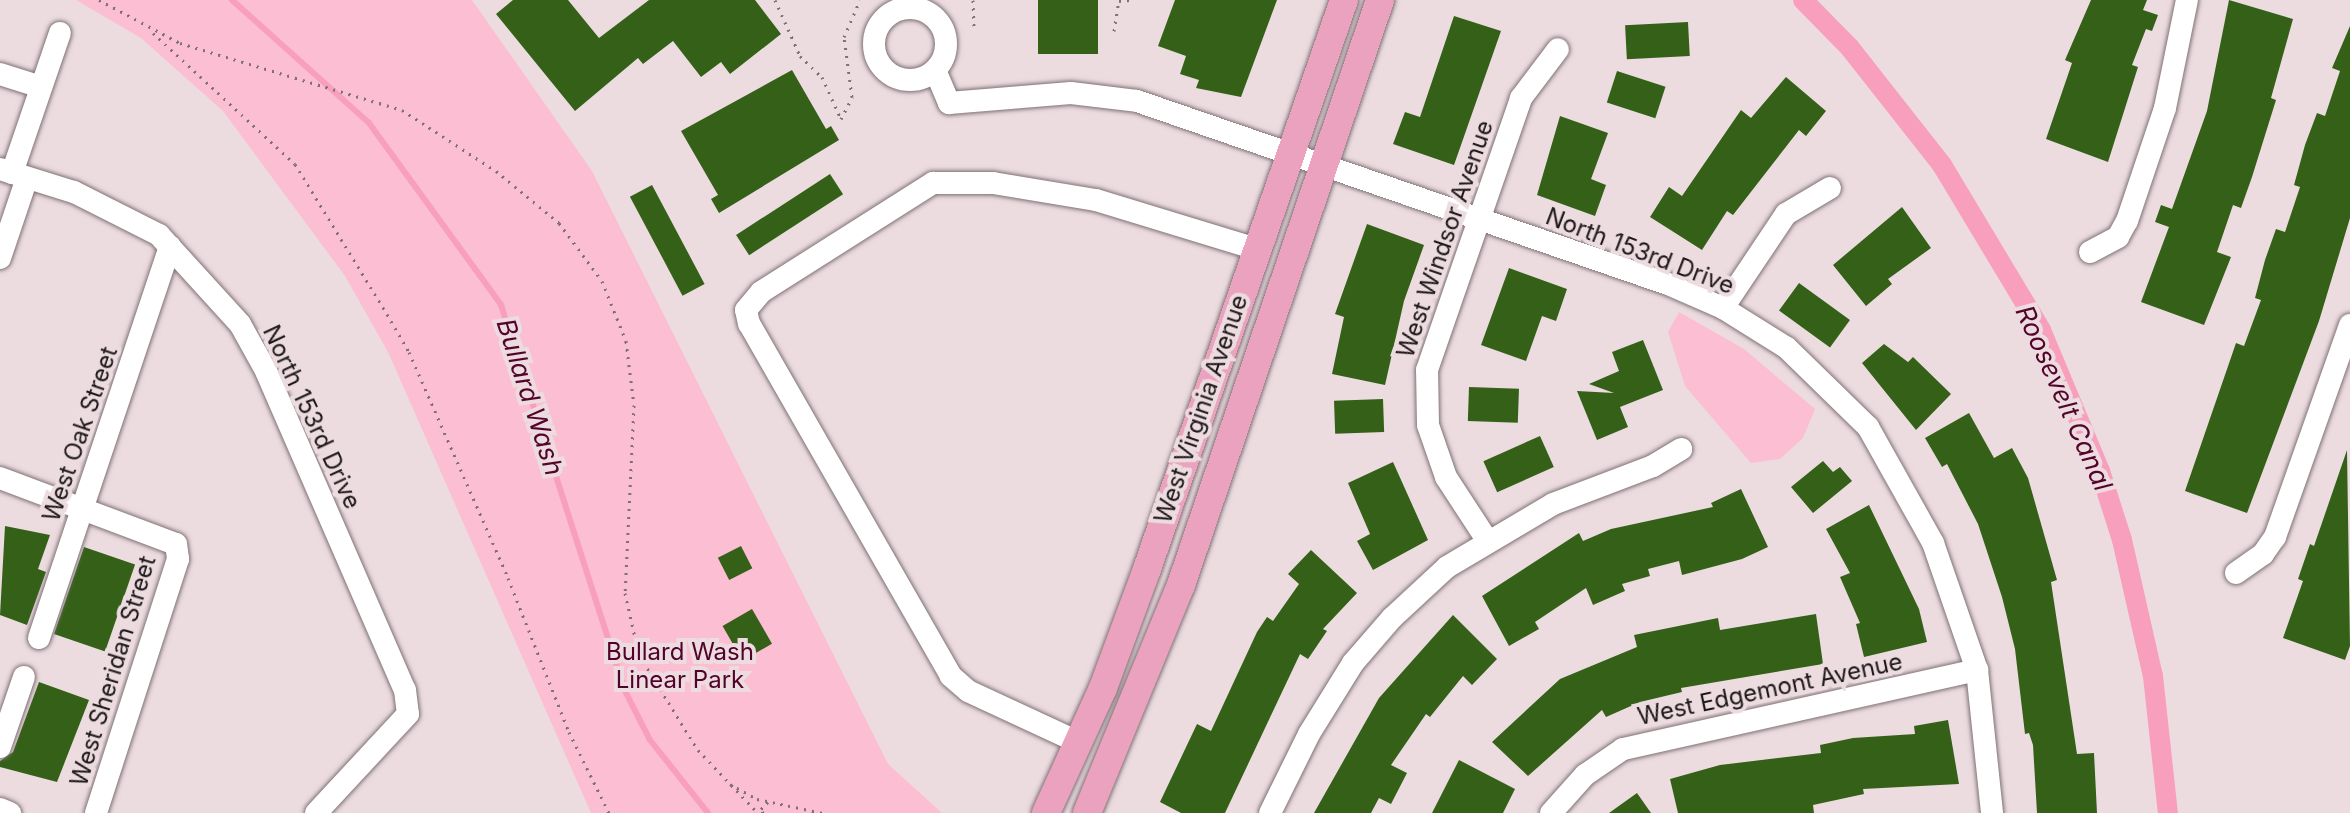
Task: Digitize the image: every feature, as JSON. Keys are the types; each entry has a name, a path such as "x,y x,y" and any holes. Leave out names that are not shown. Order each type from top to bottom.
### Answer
{"main road":[{"name":"West Virginia Avenue","path":"1046,813 1080,743 1147,569 1344,0"},
{"name":"West Virginia Avenue","path":"1087,813 1181,585 1320,166 1380,0"}],"street":[{"path":"2090,252 2118,237 2127,221 2165,108 2187,0"},
{"path":"0,258 13,173 60,33"},
{"name":"West Windsor Avenue","path":"1487,540 1446,477 1424,401 1427,370 1521,98 1558,49"},
{"name":"North 153rd Drive","path":"935,70 949,103 1071,93 1137,101 1723,308 1787,348 1868,427 1933,543 1977,670 1992,813"},
{"path":"0,74 41,87"},
{"name":"North 153rd Drive","path":"13,173 115,211 170,246 240,324 266,371 405,690 408,714 316,813"},
{"path":"1080,743 968,691 951,676 764,351 746,310 761,292 933,183 993,183 1096,200 1256,249"},
{"path":"1723,308 1786,214 1830,188"},
{"name":"West Oak Street","path":"39,638 170,246"},
{"path":"2236,573 2263,554 2275,537 2350,325"},
{"path":"1270,813 1309,734 1353,663 1403,608 1487,540 1553,504 1653,466 1681,449"},
{"path":"0,478 83,507"},
{"name":"West Sheridan Street","path":"83,507 176,544 178,559 96,813"},
{"name":"West Edgemont Avenue","path":"1551,813 1585,775 1623,749 1977,670"},
{"path":"0,747 24,677"},
{"path":"0,809 10,813"}],"path":[{"path":"101,0 147,28 180,43 402,110 496,171 559,223 602,281 626,341 634,405 625,593 639,655 677,721 727,782 761,813 768,802"},
{"path":"775,0 800,56 822,77 841,119 852,97 844,37 860,0"},
{"path":"973,0 974,26"},
{"path":"1114,31 1119,1 1130,0"},
{"path":"147,28 295,164 409,352 508,578 569,732 609,813"},
{"path":"175,56 172,44 180,43"},
{"path":"727,782 768,802 823,813"}],"green space":[{"name":"Bullard Wash Linear Park","path":"76,0 472,0 592,171 888,764 942,813 591,813 388,352 345,276 223,111 141,38"},
{"path":"1679,312 1744,349 1815,409 1803,438 1780,459 1751,463 1685,386 1668,332"}],"building":[{"path":"513,0 568,0 599,38 649,0 755,0 781,34 730,74 721,62 701,77 673,41 643,64 638,58 575,111 496,14"},
{"path":"1038,0 1098,0 1098,54 1038,54"},
{"path":"1175,0 1277,0 1241,97 1196,88 1199,80 1180,74 1186,56 1158,46"},
{"path":"2091,0 2147,0 2143,10 2158,15 2152,31 2146,29 2132,65 2138,67 2108,162 2046,139 2072,63 2065,60"},
{"path":"2229,0 2293,19 2271,98 2276,100 2252,177 2241,208 2233,205 2217,252 2231,257 2204,325 2141,302 2169,227 2155,222 2161,205 2172,209 2207,111"},
{"path":"1454,16 1501,31 1454,165 1393,144 1405,112 1420,117"},
{"path":"1688,22 1690,56 1627,59 1625,25"},
{"path":"2350,26 2350,218 2319,321 2247,513 2185,491 2236,343 2244,346 2261,300 2255,298 2265,260 2276,229 2285,232 2300,187 2294,185 2305,145 2317,113 2325,116 2340,71 2332,68"},
{"path":"792,70 826,129 831,126 839,140 719,213 711,199 718,195 681,131"},
{"path":"1617,71 1666,87 1655,118 1607,102"},
{"path":"1786,77 1826,111 1806,136 1799,130 1733,215 1727,211 1702,250 1650,217 1669,187 1682,196 1741,110 1751,118"},
{"path":"1560,116 1608,133 1591,179 1606,185 1595,216 1537,195"},
{"path":"830,174 843,194 749,255 736,235"},
{"path":"652,185 705,284 683,296 630,197"},
{"path":"1902,207 1931,248 1888,279 1892,284 1866,306 1833,265"},
{"path":"1367,224 1424,245 1404,301 1385,385 1332,374 1344,317 1335,314"},
{"path":"1509,268 1567,289 1556,321 1542,316 1526,361 1481,345"},
{"path":"1799,283 1850,320 1830,348 1779,311"},
{"path":"1643,340 1663,390 1620,407 1628,427 1597,440 1577,391 1614,393 1589,384 1619,371 1612,352"},
{"path":"1884,344 1908,362 1913,357 1951,394 1916,430 1862,363"},
{"path":"1469,387 1519,389 1518,423 1468,421"},
{"path":"1383,399 1384,432 1335,434 1334,401"},
{"path":"1969,413 1994,458 2012,448 2028,478 2057,580 2051,582 2077,754 2094,753 2097,813 2037,813 2033,745 2029,733 2025,734 2015,649 2002,597 1978,524 1947,464 1942,467 1925,438"},
{"path":"1540,436 1554,467 1497,492 1483,461"},
{"path":"2347,450 2350,646 2345,660 2283,638 2303,581 2298,579 2310,544 2314,546"},
{"path":"1823,461 1833,472 1840,467 1852,481 1813,513 1791,487"},
{"path":"1393,462 1428,540 1373,570 1357,541 1370,534 1348,483"},
{"path":"1741,489 1768,547 1742,559 1682,575 1679,561 1648,569 1650,576 1622,584 1625,591 1593,605 1586,588 1535,622 1539,629 1509,646 1482,596 1579,533 1583,541 1611,529 1713,507 1711,503"},
{"path":"1869,505 1919,609 1927,642 1864,657 1856,624 1860,623 1840,577 1850,573 1826,529"},
{"path":"5,526 50,535 38,569 46,572 27,625 0,615"},
{"path":"741,546 752,568 729,580 718,558"},
{"path":"84,547 135,565 105,652 54,634"},
{"path":"1311,550 1357,593 1323,629 1327,631 1308,659 1300,654 1225,813 1181,813 1160,802 1197,724 1211,731 1257,632 1267,617 1273,621 1299,584 1288,574"},
{"path":"752,609 772,644 743,661 723,626"},
{"path":"1816,614 1823,664 1681,688 1682,692 1640,702 1606,717 1602,710 1528,776 1492,742 1560,679 1637,647 1634,635 1718,618 1720,630"},
{"path":"1453,615 1497,659 1472,685 1463,676 1430,717 1426,714 1391,765 1407,773 1391,804 1379,798 1371,813 1314,813 1379,698"},
{"path":"39,682 89,700 57,782 0,767 0,761 13,752"},
{"path":"1948,720 1959,784 1863,789 1864,794 1813,805 1814,813 1678,813 1670,779 1720,765 1821,753 1820,745 1853,738 1915,734 1914,726"},
{"path":"1459,760 1515,789 1503,813 1432,813"},
{"path":"1637,793 1651,813 1609,813"}],"waterway":[{"name":"Bullard Wash","path":"232,0 369,123 501,305 624,689 650,740 708,813"},
{"name":"Roosevelt Canal","path":"1803,0 1850,48 1942,165 2041,330 2100,471 2122,540 2153,676 2168,813"}]}
